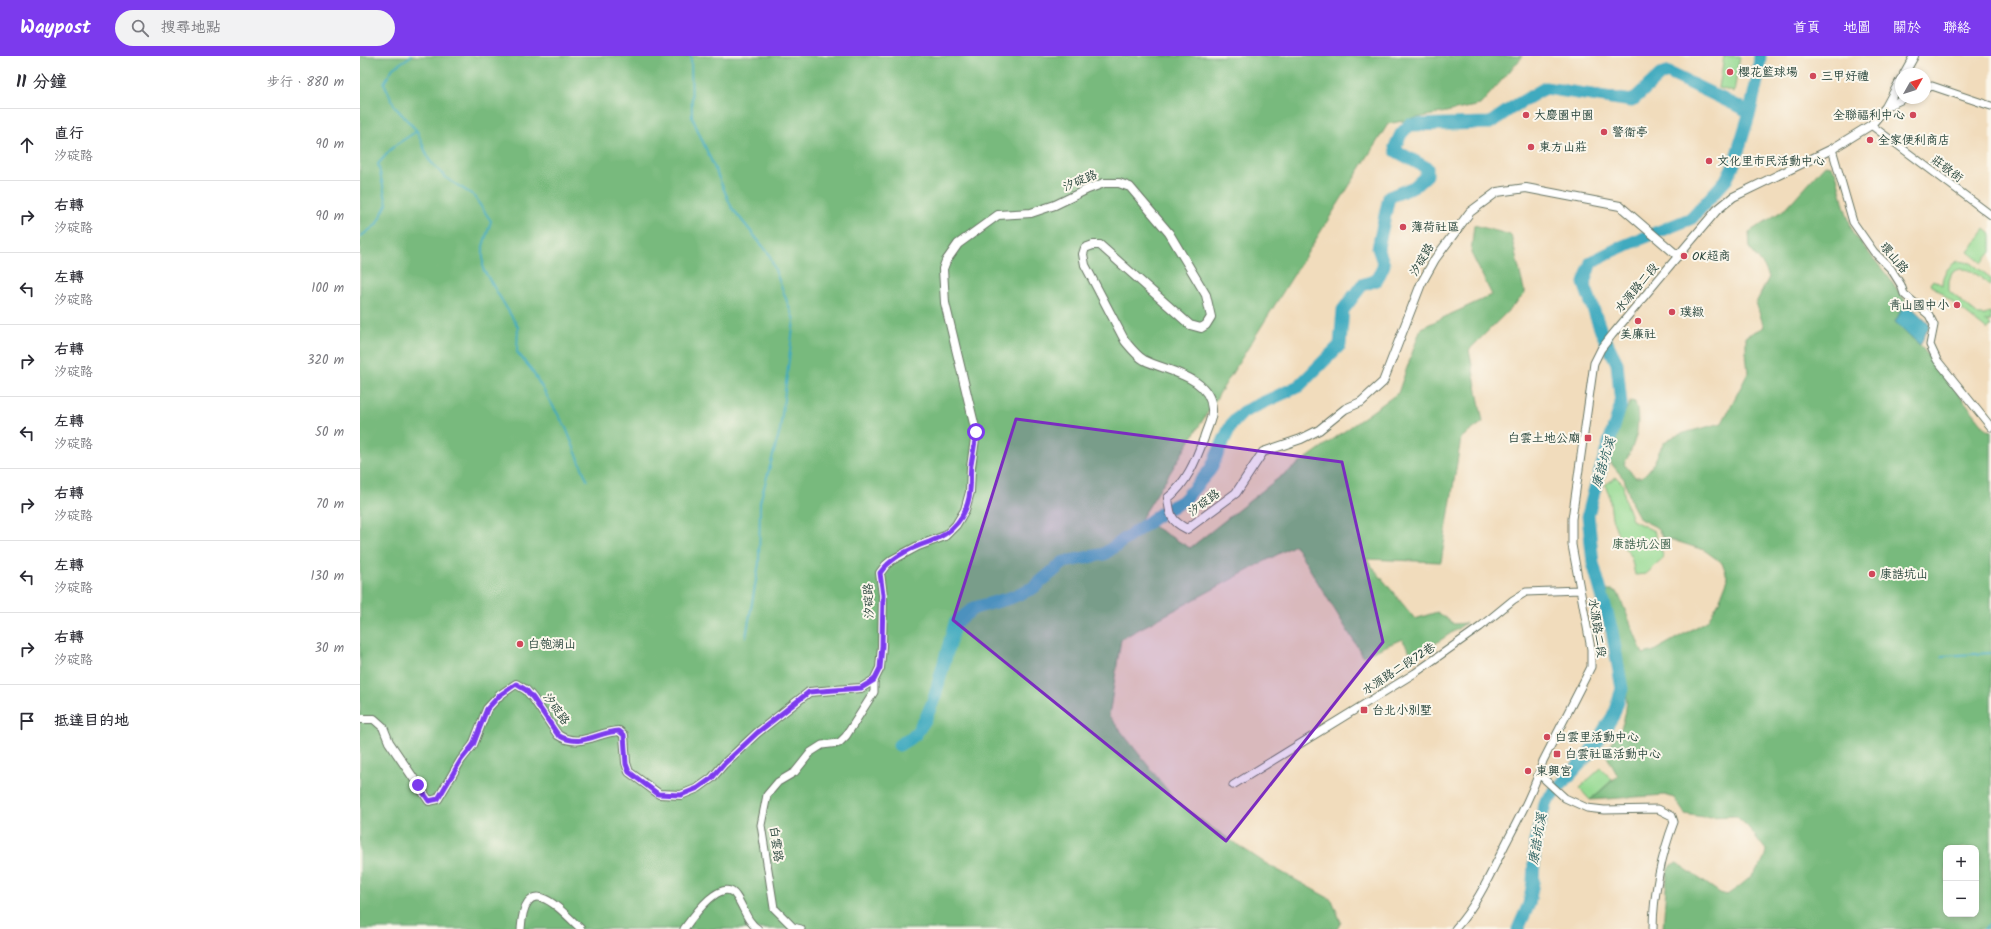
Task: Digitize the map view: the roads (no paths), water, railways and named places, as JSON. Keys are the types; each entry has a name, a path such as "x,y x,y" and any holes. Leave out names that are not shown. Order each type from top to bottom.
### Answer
{"street":[{"path":"1907,68 1914,56"},
{"path":"1931,86 1991,106"},
{"path":"1678,256 1717,210 1733,197 1832,149 1870,125 1886,107 1895,90"},
{"path":"1886,107 1895,103"},
{"name":"莊敬街","path":"1870,125 1991,215"},
{"name":"環山路","path":"1832,149 1853,222 1874,252 1891,269 1901,285 1904,294 1929,315 1934,325 1930,345 1937,360 1991,426"},
{"name":"汐碇路","path":"360,719 374,719 383,727 389,742 429,801 438,799 461,760 473,745 487,709 500,695 516,684 526,690 558,735 565,739 579,742 604,733 619,731 624,735 626,764 629,772 658,794 681,795 698,788 712,778 724,764 757,733 809,692 861,688 874,680 880,668 882,646 883,595 880,573 892,560 918,546 945,536 956,525 965,510 970,492 971,467 976,432 945,303 943,269 946,261 958,244 998,215 1031,212 1056,206 1088,189 1104,183 1119,183 1130,187 1169,233 1206,295 1211,317 1206,325 1201,328 1190,325 1100,245 1093,245 1085,248 1083,254 1085,265 1125,341 1143,360 1196,381 1211,402 1213,411 1201,446 1181,487 1168,498 1172,518 1176,524 1187,529 1191,528 1236,493 1263,452 1302,439 1319,430 1345,409 1361,402 1384,382 1421,284 1434,259 1470,212 1497,192 1526,188 1620,206 1678,256"},
{"name":"水源路二段","path":"1455,929 1490,876 1542,777 1543,761 1591,668 1591,649 1579,590 1572,545 1572,519 1594,363 1601,349 1678,256"},
{"name":"水源路二段72巷","path":"1234,785 1415,673 1474,632 1513,600 1526,592 1579,590"},
{"name":"白雲路","path":"801,929 793,927 774,908 761,825 767,795 778,782 799,768 811,752 822,745 839,743 846,736 874,692 874,680"},
{"path":"1542,777 1565,798 1587,808 1604,810 1658,809 1672,816 1674,822 1668,838 1655,900 1653,929"},
{"path":"684,929 710,898 722,890 730,890 736,895 743,911 758,929"},
{"path":"521,929 522,917 528,904 534,897 541,896 558,906 581,929"}],"water":[{"path":"1906,302 1930,325 1920,345 1895,322"}],"waterway":[{"path":"411,56 393,68 384,83 395,107 417,131 429,160 446,178 473,195 491,221 483,246 483,269 518,327 517,352 531,369 566,428 587,480"},
{"path":"691,56 692,117 732,208 769,254 794,320 780,430 760,502 759,563 746,637"},
{"name":"康誥坑溪","path":"1518,929 1529,904 1533,882 1535,841 1546,801 1588,755 1613,716 1622,689 1612,631 1593,563 1588,515 1621,404 1617,363 1601,331 1584,283 1591,262 1621,247 1692,218 1726,180 1734,164 1750,112 1758,76 1760,56"},
{"path":"899,745 915,735 925,720 934,699 955,623 974,608 1010,598 1033,588 1064,562 1104,554 1163,512 1184,500 1210,470 1231,425 1243,412 1299,386 1340,345 1343,310 1362,285 1377,280 1384,265 1378,248 1389,197 1414,187 1427,175 1427,168 1396,151 1395,147 1401,134 1409,125 1490,123 1545,88 1632,101 1660,75 1667,72 1750,112"},
{"path":"360,237 376,225 387,204 378,164 394,146 417,131"},
{"path":"1942,656 1991,653"},
{"path":"1984,929 1991,922"}],"place":[{"name":"櫻花籃球場","path":"1730,72"},
{"name":"三甲好禮","path":"1813,76"},
{"name":"大慶園中園","path":"1526,115"},
{"name":"全聯福利中心","path":"1913,115"},
{"name":"警衛亭","path":"1604,132"},
{"name":"全家便利商店","path":"1870,140"},
{"name":"東方山莊","path":"1531,147"},
{"name":"文化里市民活動中心","path":"1709,161"},
{"name":"薄荷社區","path":"1403,227"},
{"name":"OK超商","path":"1684,256"},
{"name":"青山國中小","path":"1957,305"},
{"name":"璞緻","path":"1672,312"},
{"name":"美廉社","path":"1638,321"},
{"name":"白雲土地公廟","path":"1588,438"},
{"name":"康誥坑山","path":"1872,574"},
{"name":"白匏湖山","path":"520,644"},
{"name":"台北小別墅","path":"1364,710"},
{"name":"白雲里活動中心","path":"1547,737"},
{"name":"白雲社區活動中心","path":"1557,754"},
{"name":"東興宮","path":"1528,771"}],"park label":[{"name":"康誥坑公園","path":"1642,544"}]}
